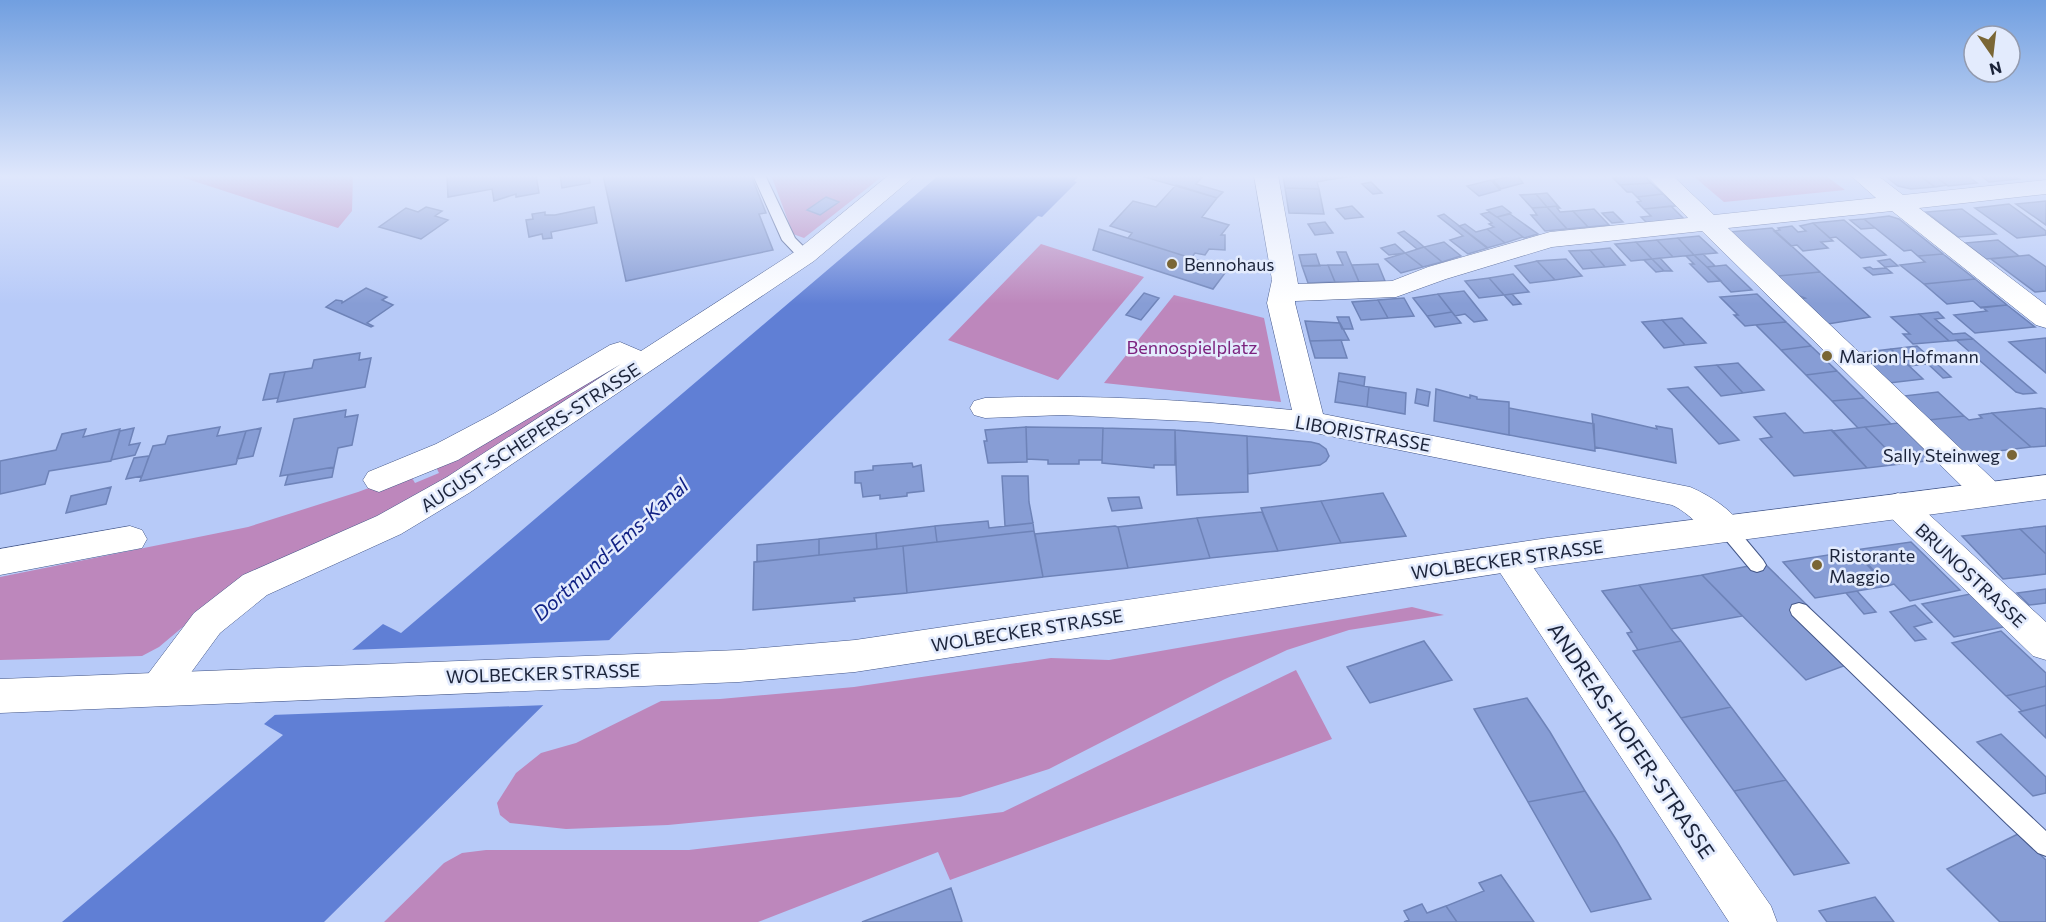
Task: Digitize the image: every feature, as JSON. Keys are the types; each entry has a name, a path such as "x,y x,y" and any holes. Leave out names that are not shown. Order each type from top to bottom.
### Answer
{"main road":[{"name":"WOLBECKER STRASSE","path":"0,696 739,666 855,656 1726,528 2046,487"}],"street":[{"name":"AUGUST-SCHEPERS-STRASSE","path":"158,689 207,623 255,585 371,533 468,479 805,256 851,218"},
{"path":"1274,218 1285,280 1281,303 1310,422"},
{"path":"1703,218 1988,493"},
{"path":"1284,293 1396,289 1437,273 1541,241 1753,218"},
{"path":"1917,218 2046,319"},
{"path":"379,480 447,452 504,421 620,351 643,364"},
{"name":"LIBORISTRASSE","path":"985,408 1073,405 1208,412 1310,422 1679,495 1693,501 1726,528"},
{"name":"BRUNOSTRASSE","path":"1898,505 2046,645"},
{"path":"0,562 130,539"},
{"name":"ANDREAS-HOFER-STRASSE","path":"1509,559 1755,922"}],"lane":[{"path":"779,218 789,240 805,256"},
{"path":"1726,528 1757,565"},
{"path":"1799,610 2046,846"}],"green space":[{"path":"307,218 346,218 338,228"},
{"path":"787,218 829,218 804,238 793,234"},
{"path":"1041,244 1144,277 1058,380 948,340"},
{"name":"Bennospielplatz","path":"1174,295 1264,318 1281,402 1104,383"},
{"path":"628,359 449,479 184,626 159,647 142,656 0,660 0,577 248,527 409,473 415,483 439,473 434,463"},
{"path":"1412,607 1444,615 1349,630 1287,650 1049,769 960,797 668,825 566,829 510,823 500,815 497,803 516,773 541,753 576,743 661,701 720,699 854,687 1051,658 1109,660"},
{"path":"1296,670 1332,739 950,880 938,852 758,922 384,922 444,863 462,853 486,850 689,850 1003,812"}],"water":[{"name":"Dortmund-Ems-Kanal","path":"888,218 1036,218 324,922 62,922 283,735 264,724 383,624 401,633"}],"pier":[{"path":"613,640 548,705 271,715 348,650"}],"building":[{"path":"392,218 448,220 421,239 379,227"},
{"path":"596,218 597,223 551,232 552,238 543,239 542,234 529,237 526,220"},
{"path":"612,218 761,218 773,250 626,281"},
{"path":"1117,218 1205,218 1229,225 1221,235 1225,235 1225,250 1209,249 1205,255 1195,253 1191,258 1128,238 1132,233 1110,226"},
{"path":"1441,218 1449,218 1488,248 1468,254 1450,240 1463,236"},
{"path":"1486,218 1498,218 1523,237 1505,243 1487,229 1494,227 1489,224 1492,223"},
{"path":"1498,218 1516,218 1538,234 1524,238"},
{"path":"1534,218 1557,218 1567,229 1545,231"},
{"path":"1557,218 1580,218 1588,227 1567,229"},
{"path":"1580,218 1602,218 1609,225 1588,227"},
{"path":"1607,218 1619,218 1623,222 1612,223"},
{"path":"1642,218 1683,218 1685,220 1647,223"},
{"path":"1934,218 1974,218 1996,234 1958,237"},
{"path":"1989,218 2028,218 2046,231 2046,235 2017,238"},
{"path":"2036,218 2046,218 2046,225"},
{"path":"1864,219 1899,219 1943,254 1918,256 1911,250 1904,251"},
{"path":"1864,219 1875,228 1861,229 1850,220"},
{"path":"1844,220 1886,255 1861,258 1836,237 1830,238 1813,223"},
{"path":"1325,222 1333,233 1315,235 1308,224"},
{"path":"1813,223 1833,241 1821,242 1828,248 1803,251 1797,245 1791,246 1774,231 1780,230 1778,228 1792,226 1798,232 1806,231 1800,226"},
{"path":"1465,224 1476,232 1487,229 1505,243 1487,248 1459,226"},
{"path":"1772,228 1820,272 1777,276 1729,232"},
{"name":"Bennohaus","path":"1099,229 1228,269 1213,289 1093,250"},
{"path":"1404,231 1424,247 1417,249 1398,233"},
{"path":"1699,236 1717,253 1694,255 1678,238"},
{"path":"1678,238 1694,255 1673,257 1657,240"},
{"path":"1657,240 1673,257 1652,259 1636,242"},
{"path":"1998,240 2019,256 1986,259 1965,243"},
{"path":"1444,242 1461,256 1442,262 1424,247"},
{"path":"1636,242 1652,259 1631,261 1615,244"},
{"path":"1395,244 1405,253 1389,255 1381,248"},
{"path":"1424,247 1442,262 1423,267 1405,253"},
{"path":"1610,248 1625,265 1605,267 1590,250"},
{"path":"1590,250 1605,267 1583,269 1569,251"},
{"path":"1337,252 1346,252 1359,282 1335,282 1328,265 1343,265"},
{"path":"1405,253 1423,267 1401,273 1385,259"},
{"path":"1316,254 1320,266 1302,266 1299,255"},
{"path":"1703,254 1715,266 1707,267 1694,255"},
{"path":"1943,254 1975,279 1924,284 1900,265 1925,262 1918,256"},
{"path":"1694,255 1721,281 1708,282 1690,264 1694,264 1686,256"},
{"path":"2029,255 2046,267 2046,291 2035,292 1991,259"},
{"path":"1660,258 1672,271 1664,271 1652,259"},
{"path":"1566,259 1582,276 1555,280 1537,261"},
{"path":"1652,259 1664,271 1656,272 1644,260"},
{"path":"1890,259 1898,266 1885,267 1878,261"},
{"path":"1537,261 1555,280 1530,283 1515,266"},
{"path":"1378,264 1385,281 1359,282 1352,265"},
{"path":"1328,265 1335,282 1308,283 1302,266"},
{"path":"1726,265 1752,290 1731,292 1707,267"},
{"path":"1864,268 1873,269 1886,268 1892,273 1873,275"},
{"path":"1820,272 1870,317 1828,324 1801,299 1805,298 1797,295 1777,276"},
{"path":"1513,274 1529,292 1504,295 1489,278"},
{"path":"1489,278 1504,295 1479,298 1465,281"},
{"path":"1975,279 2007,305 1981,308 1973,301 1947,304 1924,284"},
{"path":"366,288 387,297 382,300 393,305 367,323 373,326 371,327 326,307 336,300 342,303"},
{"path":"1464,291 1487,320 1474,322 1465,314 1455,316 1438,294"},
{"path":"1144,293 1159,298 1141,320 1126,315"},
{"path":"1438,294 1452,312 1427,316 1413,298"},
{"path":"1512,294 1521,304 1513,305 1504,295"},
{"path":"1757,294 1786,322 1745,326 1734,315 1738,315 1720,297"},
{"path":"1404,298 1414,316 1388,318 1378,300"},
{"path":"1378,300 1388,318 1361,320 1352,302"},
{"path":"2007,305 2035,327 1975,333 1954,315 1987,311 1982,307"},
{"path":"1452,312 1461,323 1435,327 1427,316"},
{"path":"1938,312 1944,318 1935,319 1953,334 1965,333 1973,339 1949,341 1919,314"},
{"path":"1919,314 1949,341 1913,344 1903,334 1910,334 1891,317"},
{"path":"1337,317 1349,317 1353,329 1342,329"},
{"path":"1682,318 1706,343 1685,345 1662,320"},
{"path":"1662,320 1685,345 1664,348 1642,322"},
{"path":"1305,321 1340,323 1349,340 1310,341"},
{"path":"1786,322 1811,346 1781,350 1756,325"},
{"path":"2046,338 2046,373 2009,342"},
{"path":"1973,339 2036,393 2016,392 1956,340"},
{"path":"1341,340 1347,358 1315,358 1310,341"},
{"path":"1811,346 1837,371 1806,375 1781,350"},
{"path":"1917,346 1936,363 1909,366 1891,349"},
{"path":"1891,349 1923,379 1889,383 1857,353"},
{"path":"360,353 359,360 371,358 365,387 277,402 285,372 312,368 314,360"},
{"path":"1738,363 1764,390 1743,393 1717,365"},
{"path":"1936,363 1951,377 1943,378 1928,364"},
{"path":"1717,365 1743,393 1721,396 1695,367"},
{"path":"1837,371 1864,398 1832,401 1806,375"},
{"path":"285,372 278,398 263,400 270,374"},
{"path":"1339,373 1365,377 1364,386 1338,381"},
{"path":"1338,381 1369,387 1367,407 1335,402"},
{"path":"1369,387 1406,393 1405,414 1367,407"},
{"path":"1688,387 1739,440 1719,444 1668,389"},
{"path":"1417,389 1430,392 1428,406 1415,403"},
{"path":"1436,389 1470,398 1470,395 1477,399 1509,402 1509,435 1434,421"},
{"path":"1938,392 1964,416 1929,420 1904,396"},
{"path":"1864,398 1891,424 1858,428 1832,401"},
{"path":"1509,408 1594,424 1595,451 1509,435"},
{"path":"2046,409 2046,446 2031,447 1992,413"},
{"path":"346,410 345,417 358,415 352,445 338,448 334,467 280,476 294,419"},
{"path":"1785,413 1804,433 1832,430 1867,468 1794,476 1760,439 1772,437 1754,417"},
{"path":"1992,413 2031,447 1965,455 1928,420 1964,416 1969,420 1982,418 1979,415"},
{"path":"1592,414 1657,429 1656,426 1672,429 1676,463 1595,447"},
{"path":"1898,423 1935,460 1901,464 1865,427"},
{"path":"220,427 217,436 246,431 236,464 140,481 153,446 165,444 168,436"},
{"path":"1026,427 1103,428 1102,460 1079,460 1079,464 1048,464 1048,460 1027,459"},
{"path":"1026,427 1027,462 988,463 984,441 987,441 985,430"},
{"path":"1865,427 1901,464 1867,468 1832,431"},
{"path":"134,428 129,445 140,443 135,455 111,460 120,431"},
{"path":"261,428 253,456 237,459 246,431"},
{"path":"1103,428 1175,430 1175,465 1154,465 1154,468 1102,463"},
{"path":"86,429 83,437 120,429 111,461 49,471 45,484 0,494 0,461 56,450 62,434"},
{"path":"1175,430 1247,436 1248,492 1177,495"},
{"path":"1247,436 1311,442 1326,449 1329,456 1320,465 1248,474"},
{"path":"149,456 142,476 126,479 134,458"},
{"path":"912,463 913,467 921,465 924,491 907,493 907,496 880,499 880,495 863,497 861,483 855,483 855,472 873,470 873,466"},
{"path":"334,467 332,477 285,485 288,475"},
{"path":"1002,476 1028,476 1033,523 1005,526"},
{"path":"111,487 106,504 66,513 71,496"},
{"path":"1383,493 1406,536 1341,543 1321,501"},
{"path":"1139,497 1142,508 1112,511 1108,498"},
{"path":"1321,501 1341,543 1278,551 1261,508"},
{"path":"1262,512 1278,551 1210,558 1197,518"},
{"path":"1197,518 1210,558 1128,568 1118,527"},
{"path":"988,521 989,528 1033,523 1034,531 937,542 935,526"},
{"path":"935,526 937,542 877,549 876,533"},
{"path":"2046,526 2046,554 2020,529"},
{"path":"1118,527 1128,568 1043,577 1035,534"},
{"path":"2020,529 2046,554 2046,574 2003,579 1962,536"},
{"path":"1034,531 1043,577 907,593 903,546"},
{"path":"876,533 877,549 819,555 819,539"},
{"path":"819,539 819,555 757,562 757,545"},
{"path":"1911,542 1960,590 1910,601 1894,584 1888,586 1855,550"},
{"path":"903,546 907,593 854,598 855,601 753,610 754,562"},
{"path":"1854,551 1887,586 1815,598 1783,562"},
{"path":"1764,563 1809,607 1792,611 1849,664 1806,680 1702,575"},
{"path":"1702,575 1742,616 1671,629 1639,585"},
{"path":"1639,585 1681,641 1638,650 1627,633 1632,632 1602,591"},
{"path":"2046,589 2046,603 2029,605 2017,593"},
{"path":"1857,591 1876,612 1864,614 1846,593"},
{"path":"1975,593 2008,626 1954,637 1922,604"},
{"path":"1915,605 1932,622 1914,627 1926,639 1915,641 1890,612"},
{"path":"2001,631 2046,673 2046,686 2006,696 1952,643"},
{"path":"1424,641 1452,680 1370,703 1347,667"},
{"path":"1681,641 1731,707 1681,718 1633,651"},
{"path":"2046,686 2046,705 2022,711 2006,696"},
{"path":"1527,698 1585,791 1528,802 1474,709"},
{"path":"2046,705 2046,738 2019,712"},
{"path":"1731,707 1786,780 1734,791 1681,718"},
{"path":"2001,734 2046,777 2046,793 2033,796 1977,742"},
{"path":"1786,780 1849,863 1794,875 1734,791"},
{"path":"1585,791 1651,899 1591,912 1528,802"},
{"path":"2018,834 2046,860 2046,922 2000,922 1947,869"},
{"path":"1501,875 1534,922 1457,922 1446,906 1484,891 1479,883"},
{"path":"951,888 962,921 960,922 862,922"},
{"path":"1875,897 1894,922 1827,922 1819,911"},
{"path":"1422,904 1427,913 1446,906 1457,922 1404,922 1409,920 1404,911"}],"place":[{"name":"Bennohaus","path":"1172,264"},
{"name":"Marion Hofmann","path":"1827,356"},
{"name":"Sally Steinweg","path":"2012,455"},
{"name":"Ristorante Maggio","path":"1817,565"}]}
